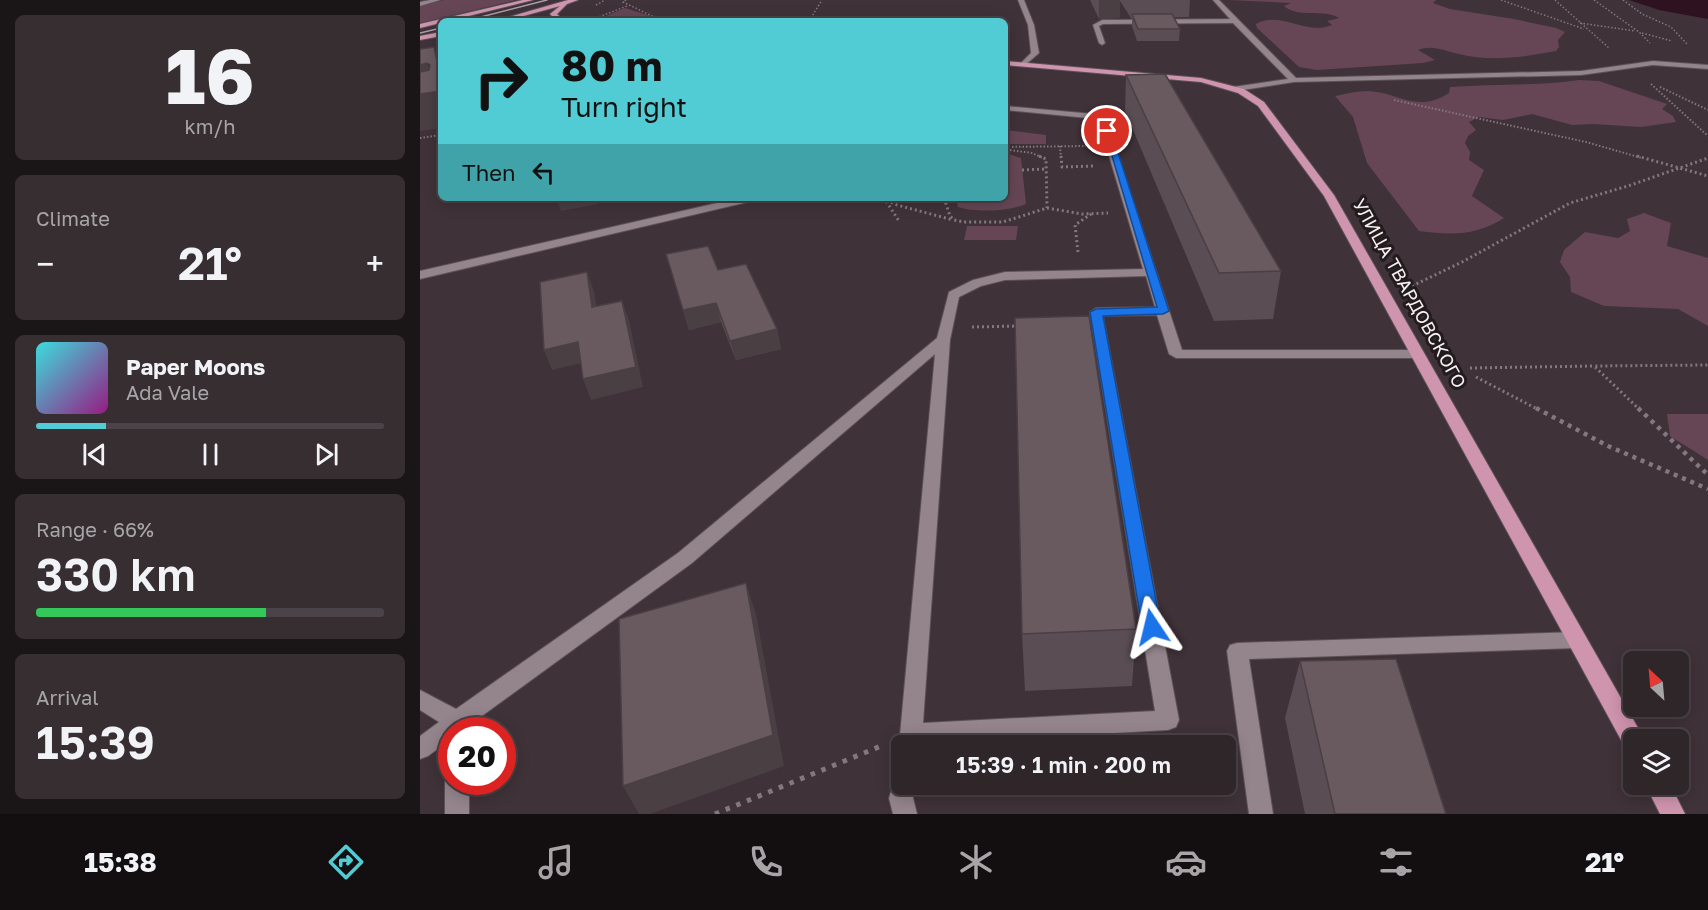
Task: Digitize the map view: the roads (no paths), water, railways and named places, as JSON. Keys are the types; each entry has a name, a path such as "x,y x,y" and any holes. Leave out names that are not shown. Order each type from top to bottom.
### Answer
{"main road":[{"path":"466,18 481,16 530,0"},
{"path":"509,18 575,0"},
{"path":"556,18 555,11 575,0"},
{"path":"420,26 438,22"},
{"path":"420,38 438,35"},
{"name":"УЛИЦА ТВАРДОВСКОГО","path":"1008,63 1194,79 1236,89 1249,94 1261,104 1329,195 1627,729"},
{"path":"1663,795 1674,814"}],"street":[{"path":"420,4 436,0"},
{"path":"1022,0 1031,25 1035,53 1024,64"},
{"path":"1216,0 1294,80"},
{"path":"1123,15 1128,22"},
{"path":"1102,42 1097,24 1235,21"},
{"path":"1236,89 1294,80 1581,73 1653,63 1708,67"},
{"path":"1008,108 1102,117 1176,354 1416,354"},
{"path":"420,275 739,201"},
{"path":"911,735 944,334 953,295 977,283 1005,276 1151,272"},
{"path":"975,735 1168,720 1096,312 1163,311"},
{"path":"469,717 685,558 944,334"},
{"path":"1261,814 1236,651 1577,640"},
{"path":"420,699 445,717"},
{"path":"420,749 438,738"},
{"path":"457,795 457,814"},
{"path":"902,795 905,814"}],"tram line":[{"path":"477,18 547,0"},
{"path":"420,33 438,29"}]}
